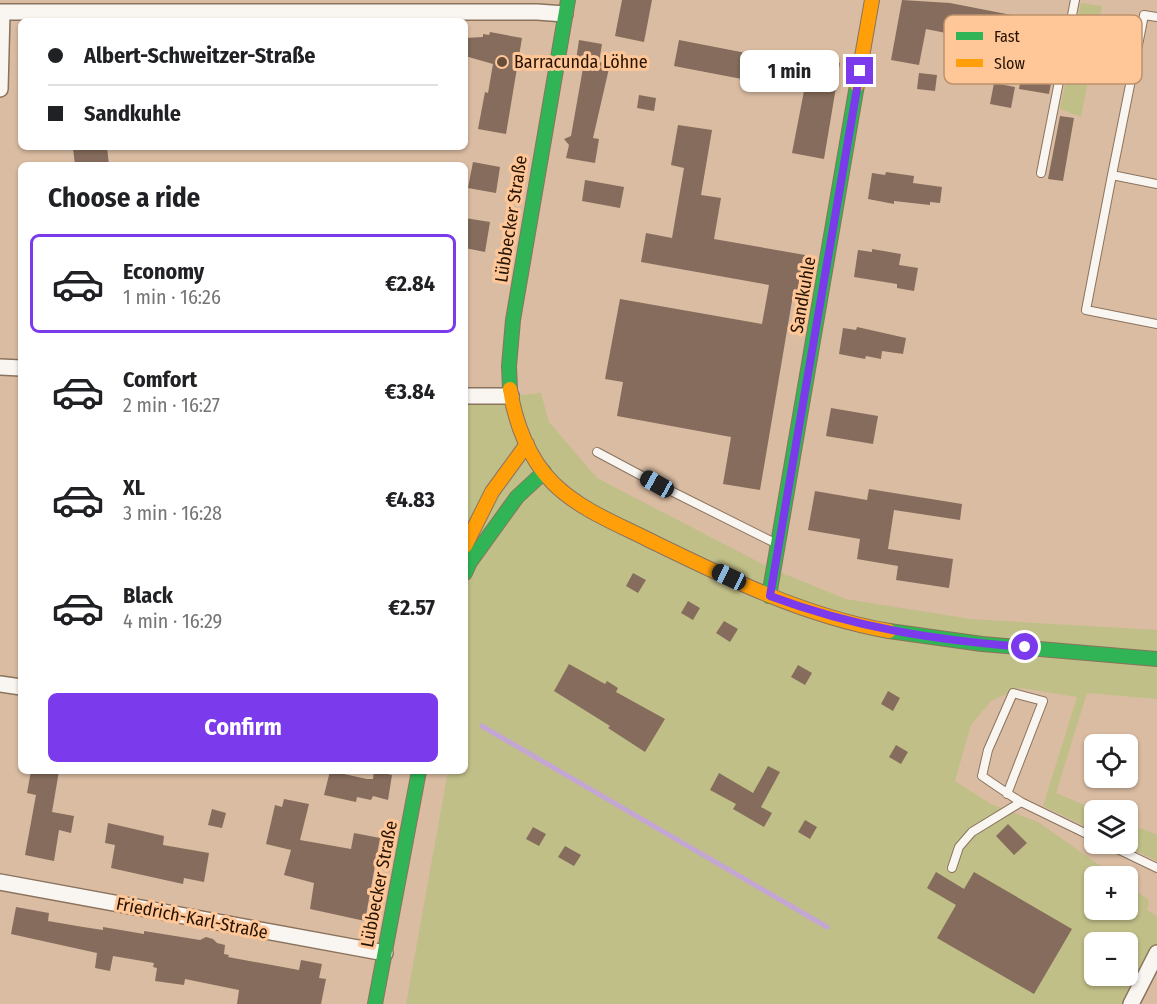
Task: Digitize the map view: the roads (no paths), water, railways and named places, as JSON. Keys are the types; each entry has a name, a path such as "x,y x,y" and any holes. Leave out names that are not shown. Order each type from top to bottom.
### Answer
{"main road":[{"name":"Sandkuhle","path":"770,596 872,0"},
{"name":"Lübbecker Straße","path":"567,7 517,294 509,361 511,396 527,444 544,472 554,483 593,512 770,596 813,612 861,626 904,633 1003,646 1157,659"},
{"path":"468,539 479,513 501,475 527,444"},
{"path":"468,566 517,497 544,472"},
{"name":"Lübbecker Straße","path":"375,1004 418,774"}],"street":[{"path":"0,89 9,9 537,12 567,7"},
{"path":"0,367 18,368"},
{"path":"468,396 511,396"},
{"path":"0,684 18,687"},
{"name":"Friedrich-Karl-Straße","path":"0,882 385,953"},
{"path":"1131,1004 1157,953"}],"lane":[{"path":"1071,15 1074,0"},
{"path":"1142,25 1144,15 1157,17"},
{"path":"1041,174 1058,84"},
{"path":"1130,84 1086,310 1157,324"},
{"path":"1112,175 1157,184"},
{"path":"597,452 778,544"},
{"path":"1007,794 1043,701 1012,693 988,750 982,776 1007,794 1021,802 1084,833"},
{"path":"952,868 959,847 972,832 1021,802"},
{"path":"1128,854 1157,868"}],"waterway":[{"path":"482,726 827,927"}],"place":[{"name":"Barracunda Löhne","path":"502,62"}]}
